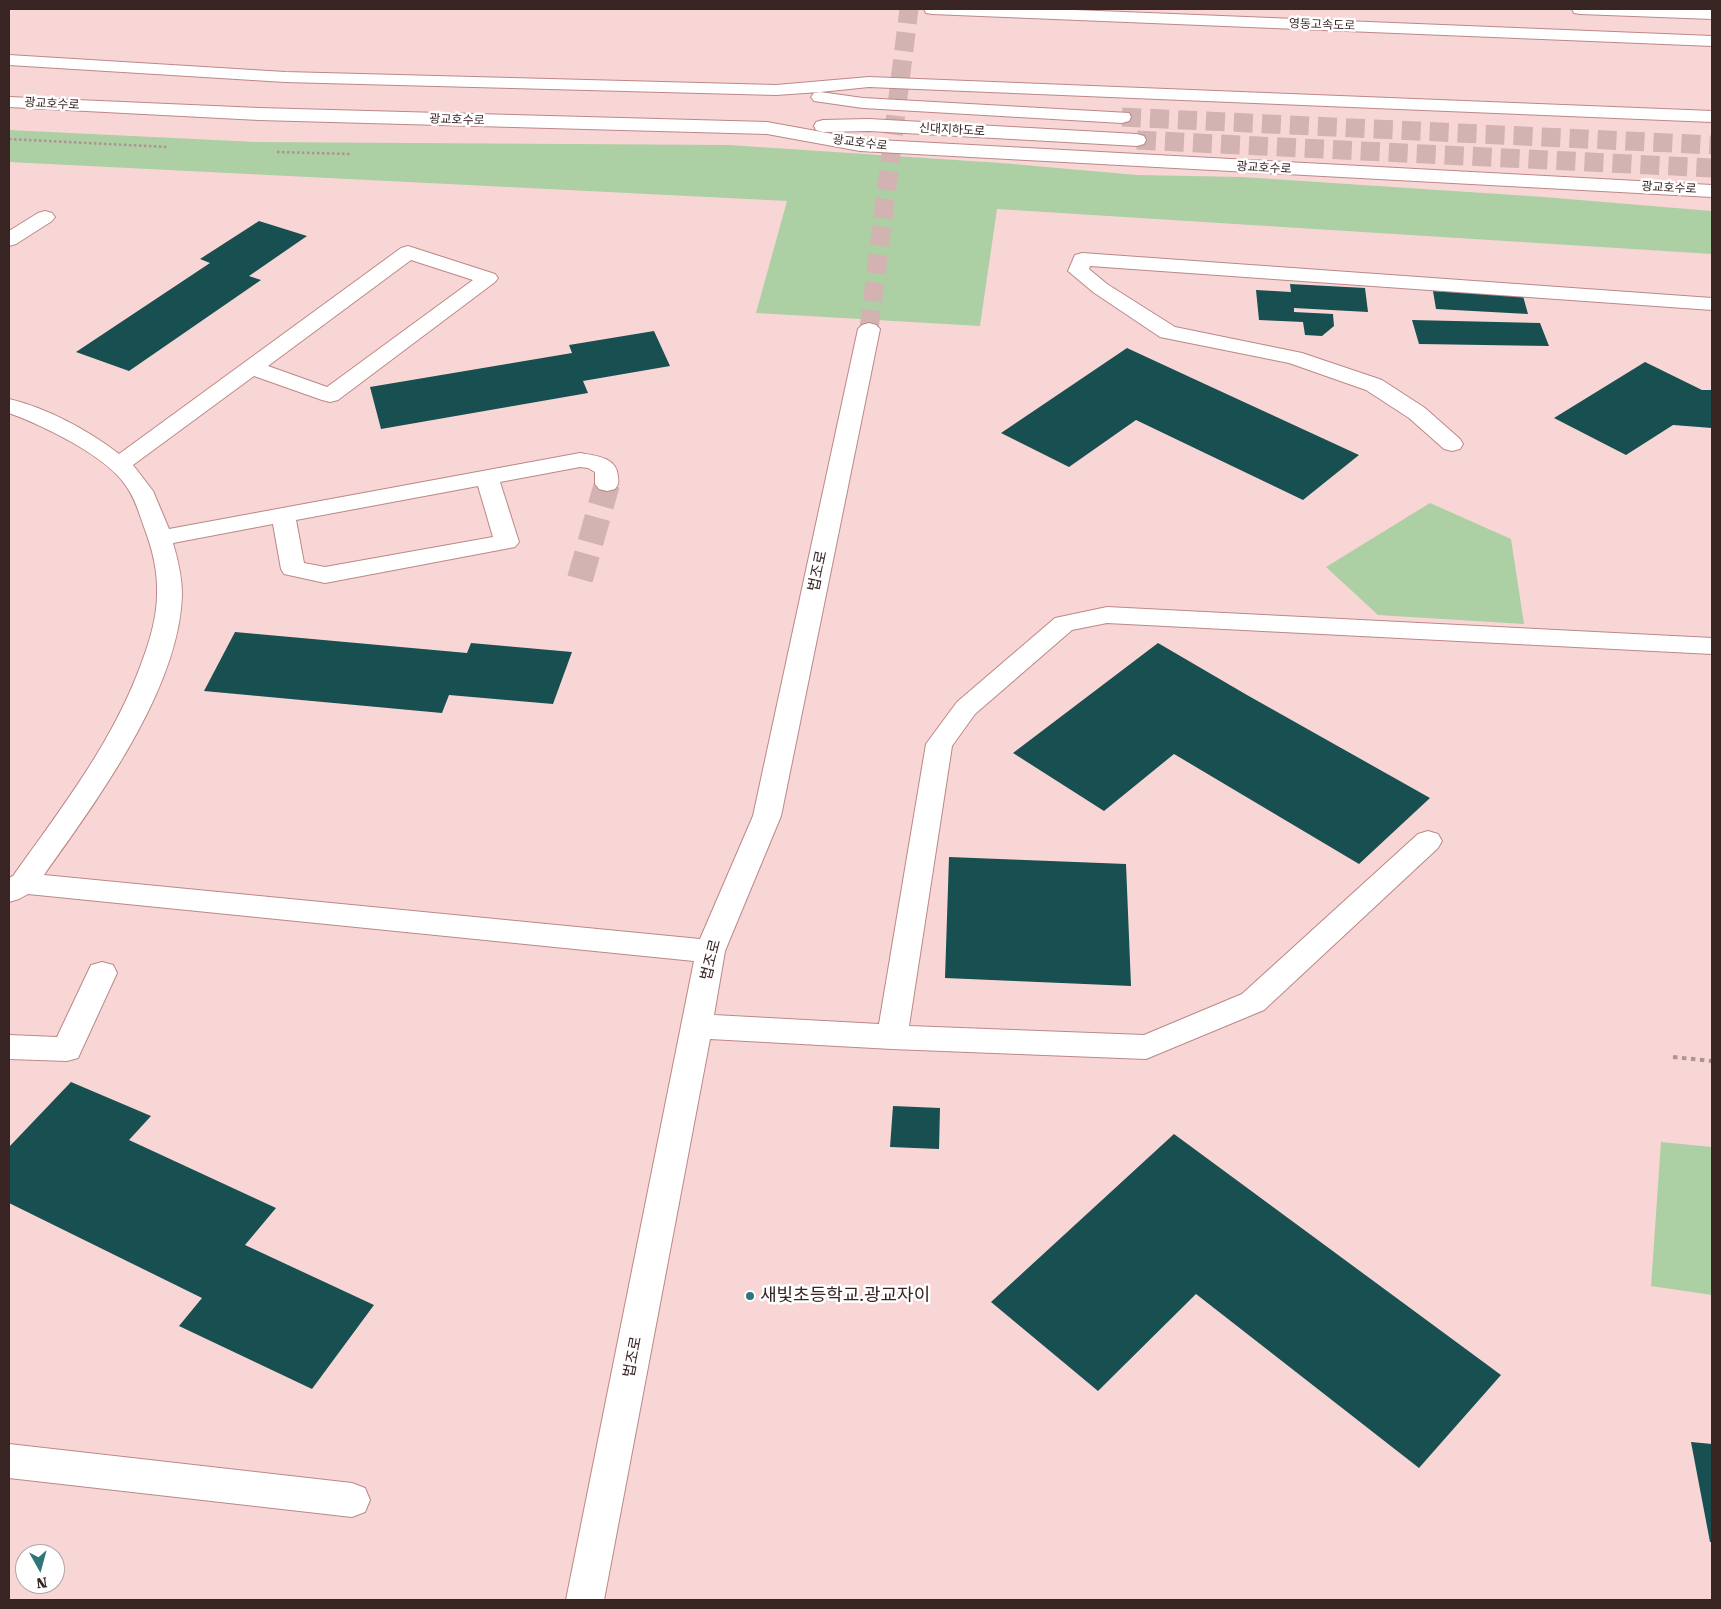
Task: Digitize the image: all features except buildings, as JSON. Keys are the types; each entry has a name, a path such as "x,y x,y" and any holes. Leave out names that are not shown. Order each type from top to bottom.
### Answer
{"main road":[{"name":"영동고속도로","path":"932,9 1712,41"},
{"path":"1580,9 1712,14"},
{"path":"9,60 286,78 776,90 869,82 1712,117"},
{"name":"신대지하도로","path":"776,90 863,103 1122,117"},
{"name":"광교호수로","path":"9,102 259,114 767,128 860,145 1712,191"},
{"name":"신대지하도로","path":"767,128 869,125 1137,140"},
{"path":"9,240 45,217"},
{"path":"118,465 251,367 408,252 488,278 330,395 251,367"},
{"path":"1452,444 1417,413 1374,385 1294,358 1168,332 1100,288 1078,271 1082,259 1712,304"},
{"name":"법조로","path":"585,1600 698,1026 710,951 768,816 869,329"},
{"path":"9,406 68,431 131,476 150,510 165,550 170,601 163,641 142,697 108,758 16,887"},
{"path":"160,538 580,460 594,462 606,469 607,484"},
{"path":"283,515 293,569 325,575 507,542 487,477"},
{"path":"892,1037 939,744 966,708 1064,624 1106,615 1712,646"},
{"path":"698,1026 892,1037 1146,1047 1253,1002 1428,840"},
{"path":"16,887 710,951"},
{"path":"9,1047 67,1049 102,973"},
{"path":"9,1461 352,1500"}],"path":[{"path":"1674,1057 1712,1061"}],"green space":[{"path":"9,130 256,142 729,145 1001,163 1137,175 1242,177 1544,197 1712,211 1712,254 997,209 980,326 756,313 787,201 9,162"},
{"path":"1430,503 1511,539 1524,624 1378,615 1326,567"},
{"path":"1661,1142 1712,1147 1712,1295 1651,1286"}],"tunnel":[{"path":"869,329 909,9"},
{"path":"1122,117 1712,145"},
{"path":"1137,140 1712,168"},
{"path":"580,579 607,484"}],"place":[{"name":"새빛초등학교.광교자이","path":"750,1296"}]}
